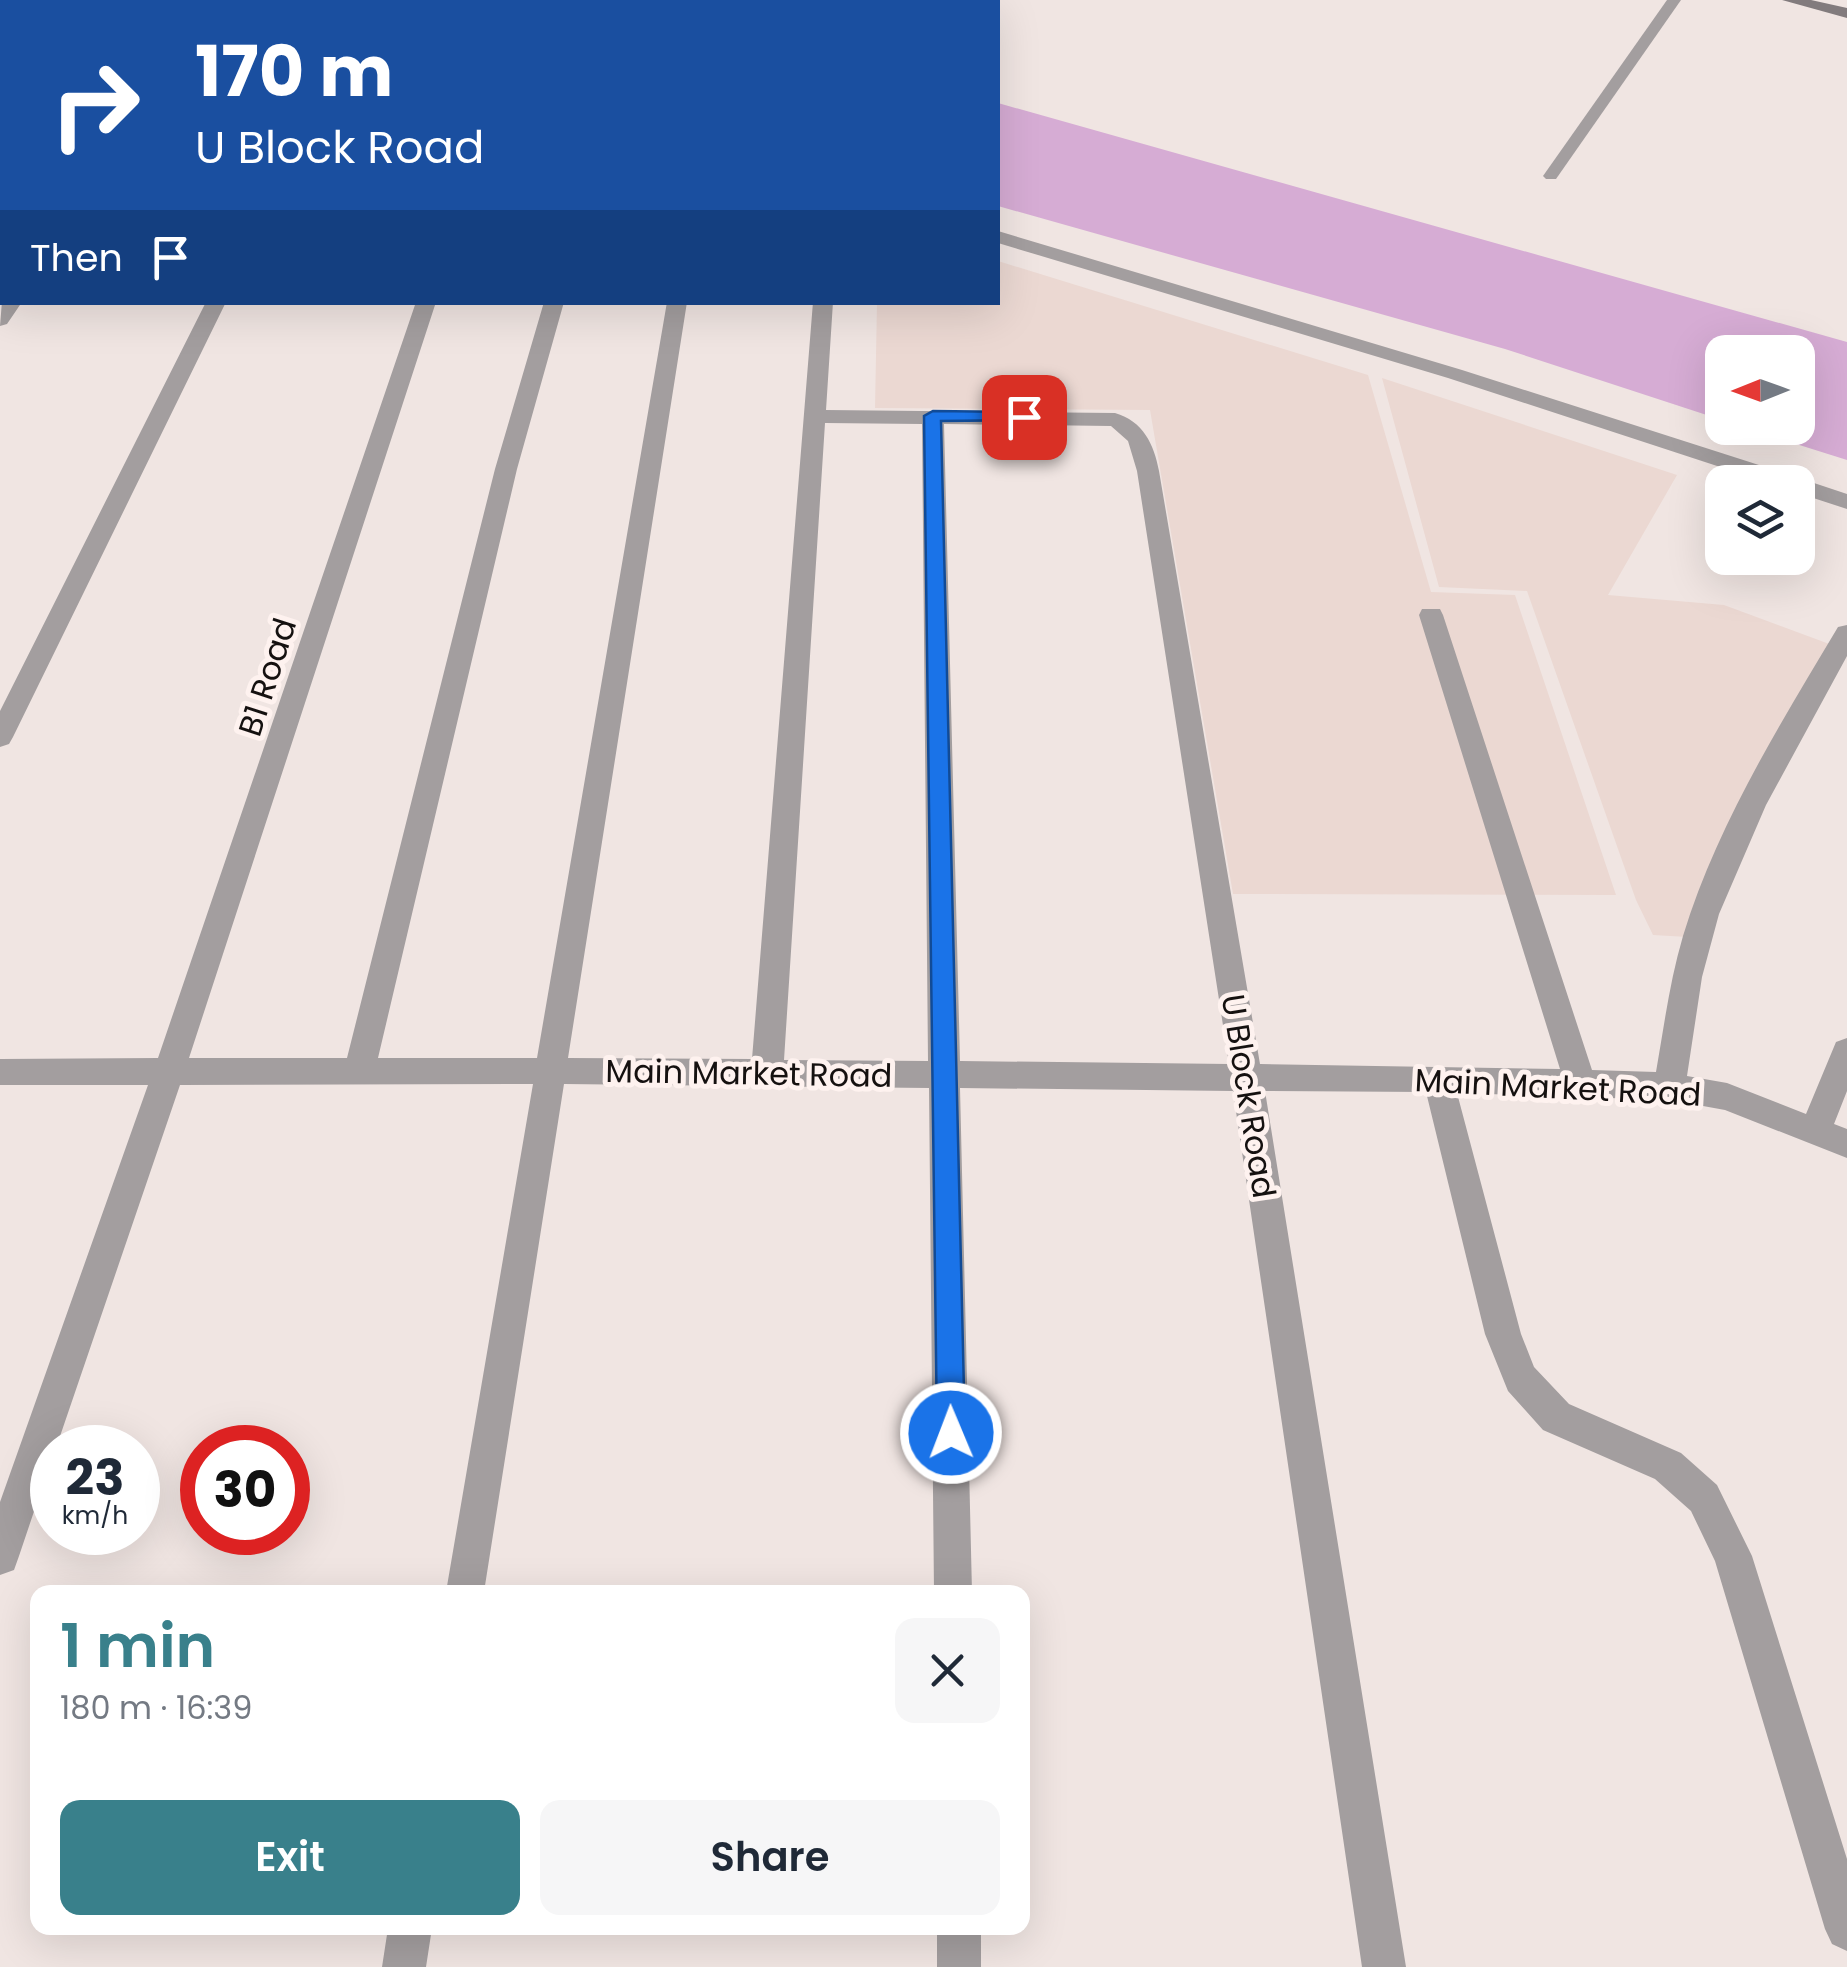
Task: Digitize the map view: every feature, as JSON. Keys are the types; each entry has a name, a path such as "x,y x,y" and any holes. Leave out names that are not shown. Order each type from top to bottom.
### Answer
{"street":[{"path":"1790,0 1847,13"},
{"path":"1000,238 1456,374 1736,465"},
{"path":"0,737 215,305"},
{"name":"B1 Road","path":"0,1556 169,1072 425,305"},
{"path":"359,1072 506,468 553,305"},
{"path":"465,1585 677,305"},
{"path":"767,1073 823,305"},
{"name":"U Block Road","path":"817,416 1115,420 1130,426 1139,436 1152,494 1247,1077 1384,1967"},
{"path":"933,416 953,1585"},
{"path":"1815,492 1847,502"},
{"path":"1431,614 1580,1083"},
{"path":"1670,1086 1687,976 1705,914 1767,772 1847,634"},
{"path":"1816,1129 1847,1051"},
{"name":"Main Market Road","path":"0,1072 549,1071 1438,1078 1670,1086 1727,1097 1847,1144"},
{"path":"1438,1078 1502,1334 1521,1379 1556,1417 1668,1466 1704,1498 1733,1556 1847,1929"},
{"path":"404,1967 409,1935"},
{"path":"958,1935 959,1967"}],"lane":[{"path":"1551,176 1674,0"}],"shaded area":[{"path":"1000,104 1847,342 1847,460 1800,445 1815,445 1815,335 1705,335 1705,414 1505,349 1000,207"},
{"path":"1000,262 1368,375 1431,592 1515,595 1616,895 1233,894 1150,410 875,408 877,305 1000,305"},
{"path":"1382,378 1677,475 1608,595 1724,605 1832,645 1705,938 1653,935 1636,900 1527,591 1439,587"}],"route":[{"path":"951,1433 933,416 1024,417"}]}
